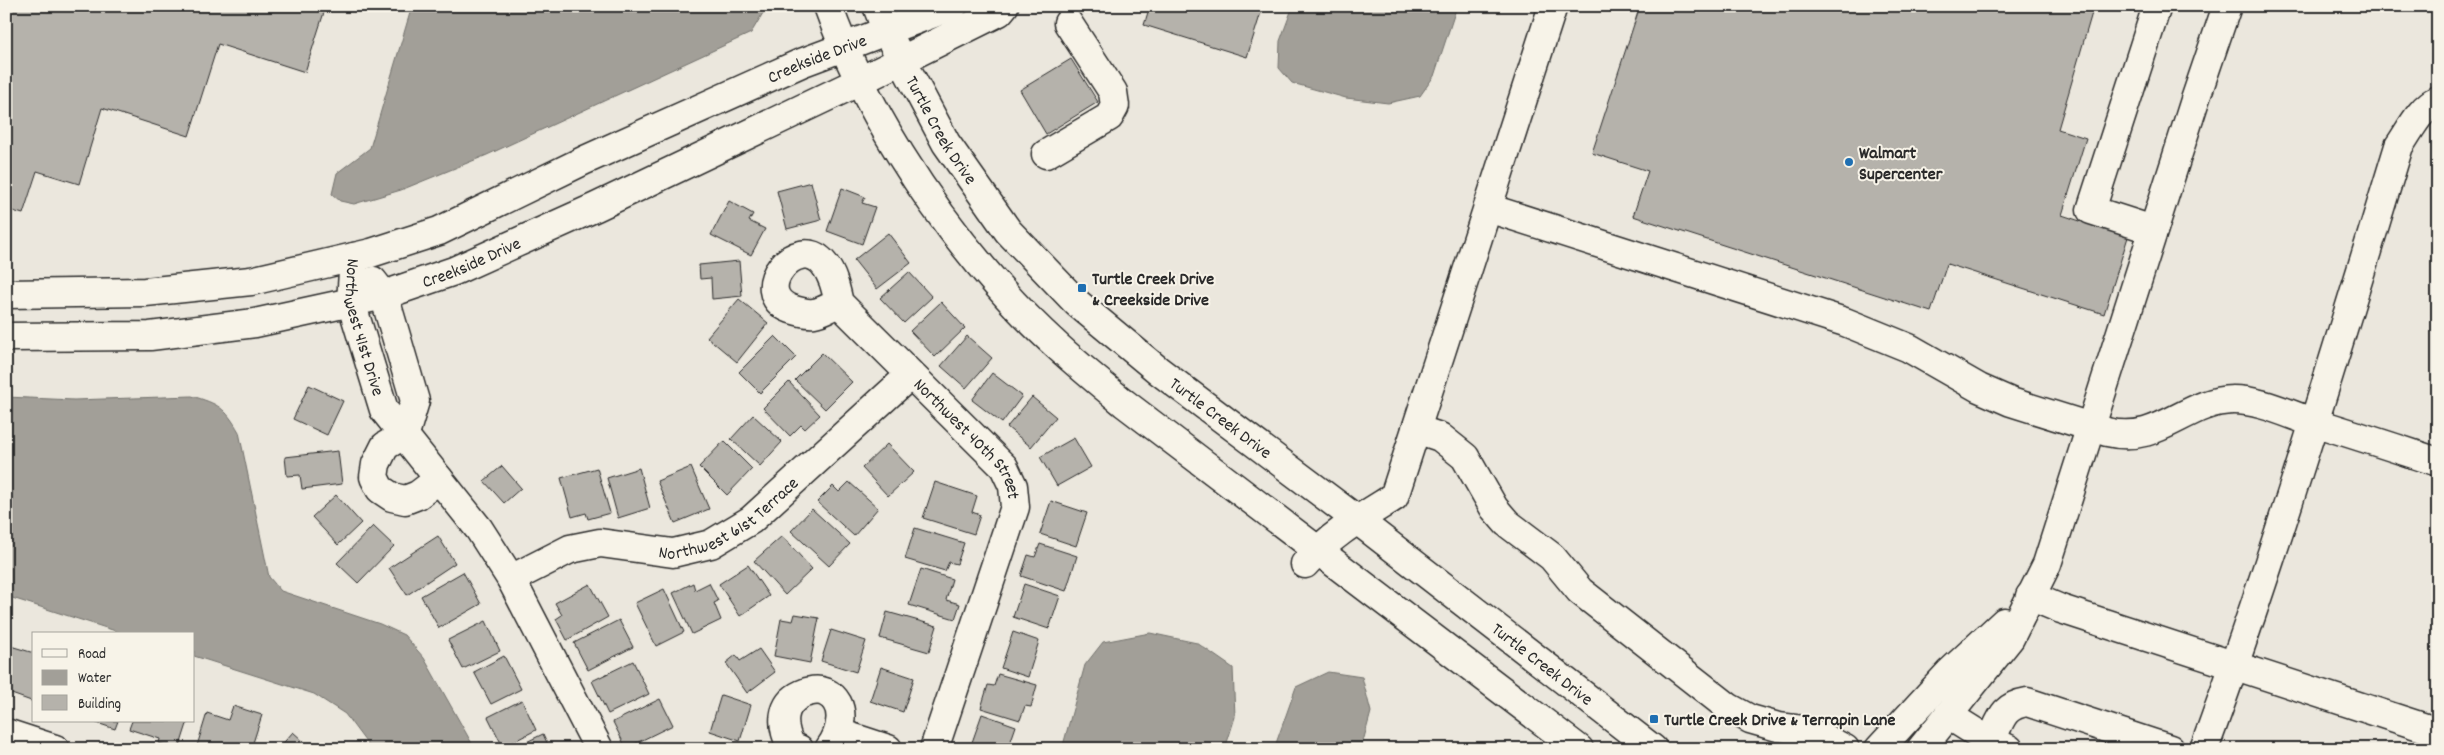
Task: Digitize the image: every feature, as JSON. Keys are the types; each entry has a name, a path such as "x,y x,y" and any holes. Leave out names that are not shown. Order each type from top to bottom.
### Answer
{"street":[{"path":"828,6 843,48 905,161 972,256 1000,288 1077,365 1311,556 1579,749"},
{"name":"Turtle Creek Drive","path":"877,6 887,32 946,143 1003,224 1072,297 1159,371 1653,749"},
{"name":"Creekside Drive","path":"6,336 150,336 255,323 384,295 454,271 596,207 902,61 999,12 1004,6"},
{"path":"1311,556 1356,520 1394,497 1553,6"},
{"path":"2153,230 2091,210 2157,6"},
{"path":"1921,749 2010,638 2047,564 2153,230 2227,6"},
{"name":"Creekside Drive","path":"6,294 145,292 250,281 354,257 438,231 620,144 801,63 887,32 944,8"},
{"path":"1046,154 1110,117 1115,106 1113,92 1068,23"},
{"path":"2204,749 2234,666 2314,422 2399,146 2432,102 2438,100"},
{"path":"1488,208 1845,322 1910,348 1979,388 2011,402 2123,436 2147,432 2168,425 2198,407 2216,401 2234,400 2251,402 2438,462"},
{"name":"Northwest 41st Drive","path":"354,257 384,295 415,402 404,434"},
{"name":"Northwest 41st Drive","path":"354,257 351,302 384,410 479,529 511,579 599,749"},
{"name":"Northwest 40th Street","path":"839,303 1004,468 1014,486 1015,506 934,749"},
{"path":"374,377 405,368"},
{"name":"Northwest 61st Terrace","path":"511,579 570,549 600,543 673,553 711,544 751,520 910,375"},
{"path":"1416,428 1440,438 1465,457 1494,508 1507,523 1552,557 1580,591 1728,707 1750,719 1803,730 1820,736 1845,749"},
{"path":"404,434 385,446 376,464 374,477 380,489 392,497 405,500 418,495 439,479"},
{"path":"2030,596 2060,609 2438,732"},
{"path":"1879,749 1950,672 2030,596"},
{"path":"799,749 791,746 785,734 783,718 787,705 794,697 809,691 825,692 834,700 841,718 834,741 888,749"},
{"path":"1948,715 2000,745 2005,712 2015,704 2027,702 2170,749"},
{"path":"6,733 55,749"}],"water":[{"path":"412,6 766,6 766,8 751,33 487,155 401,190 354,204 340,201 332,194 337,173 370,148"},
{"path":"1293,6 1457,6 1434,76 1420,96 1388,103 1346,98 1292,83 1279,68 1280,41"},
{"path":"192,396 215,404 225,412 239,432 269,577 281,591 380,624 404,635 424,658 475,749 371,749 345,714 314,694 195,656 195,632 119,632 6,596 6,397 74,400"},
{"path":"1150,633 1197,643 1233,668 1235,717 1225,749 1062,749 1085,665 1103,642"},
{"path":"1328,672 1362,677 1371,712 1361,749 1274,749 1296,687"}],"building":[{"path":"6,6 326,6 305,72 218,44 189,136 102,108 79,184 37,171 23,214 6,209"},
{"path":"1150,6 1263,6 1247,57 1144,25"},
{"name":"Walmart Supercenter","path":"1640,6 2094,6 2058,129 2086,138 2062,215 2128,237 2104,314 1947,264 1931,312 1633,216 1648,171 1592,153"},
{"path":"1071,59 1098,102 1046,134 1020,90"},
{"path":"811,182 821,220 787,229 777,191"},
{"path":"842,188 865,197 862,203 875,207 862,244 827,231"},
{"path":"729,201 753,214 749,221 765,229 751,255 711,235"},
{"path":"888,233 911,263 877,289 854,260"},
{"path":"739,261 742,296 712,299 711,278 700,279 699,265"},
{"path":"909,272 932,297 904,323 880,298"},
{"path":"739,299 768,323 737,362 707,337"},
{"path":"941,302 965,328 935,357 910,331"},
{"path":"775,336 796,357 760,393 739,372"},
{"path":"967,336 992,358 966,388 941,366"},
{"path":"822,353 852,382 825,409 795,380"},
{"path":"992,373 1022,396 1002,423 972,400"},
{"path":"789,382 820,415 805,429 801,425 790,436 763,408"},
{"path":"309,385 343,401 327,435 293,419"},
{"path":"1032,397 1056,417 1031,447 1007,427"},
{"path":"753,415 782,442 760,466 731,439"},
{"path":"1074,438 1091,467 1057,486 1040,457"},
{"path":"724,441 752,469 727,495 699,467"},
{"path":"887,444 914,472 888,496 862,468"},
{"path":"338,451 342,484 302,489 300,475 287,476 285,457"},
{"path":"502,466 521,488 504,503 484,481"},
{"path":"691,467 709,509 675,523 657,481"},
{"path":"597,468 610,513 588,519 586,513 572,517 561,478"},
{"path":"639,468 650,508 618,518 607,478"},
{"path":"849,482 878,508 854,536 817,502 833,486 839,492"},
{"path":"935,482 977,496 972,512 980,515 974,534 923,518"},
{"path":"336,495 361,523 338,545 312,517"},
{"path":"1051,501 1087,513 1076,546 1040,534"},
{"path":"812,509 850,544 829,566 791,531"},
{"path":"373,526 394,546 358,583 337,563"},
{"path":"915,528 964,543 957,564 949,562 945,571 905,559"},
{"path":"438,536 455,563 407,595 389,568"},
{"path":"782,536 812,569 785,595 754,561"},
{"path":"1040,544 1077,556 1066,591 1021,576 1028,555 1035,557"},
{"path":"748,565 769,596 740,616 719,584"},
{"path":"921,569 952,579 946,600 960,604 955,619 909,605"},
{"path":"463,572 481,604 439,628 421,596"},
{"path":"693,583 695,590 709,583 718,601 714,603 721,620 692,634 673,593"},
{"path":"590,584 608,617 567,640 556,619 562,615 555,603"},
{"path":"1024,584 1060,596 1049,629 1013,617"},
{"path":"664,589 684,632 656,646 635,603"},
{"path":"887,612 937,626 929,652 880,638"},
{"path":"795,614 819,618 810,663 774,656 781,619 793,621"},
{"path":"619,620 633,647 588,670 574,643"},
{"path":"486,621 500,651 463,669 448,640"},
{"path":"831,630 866,641 856,672 821,661"},
{"path":"1013,632 1039,641 1028,677 1001,668"},
{"path":"7,645 32,652 32,701 6,692"},
{"path":"759,649 775,672 747,693 726,663 736,655 740,661"},
{"path":"504,656 521,689 491,704 474,672"},
{"path":"633,661 649,694 608,714 592,681"},
{"path":"881,667 914,678 903,712 870,701"},
{"path":"998,674 1037,685 1031,707 1025,706 1020,720 981,708 988,685 994,686"},
{"path":"721,695 751,705 740,741 710,731"},
{"path":"660,699 673,725 626,748 613,722"},
{"path":"522,700 536,730 503,747 488,717"},
{"path":"233,706 262,715 251,749 196,749 207,713 228,720"},
{"path":"982,714 1016,726 1008,749 970,748"},
{"path":"94,722 118,722 115,729"},
{"path":"132,722 188,722 179,749 159,743 160,739 129,729"},
{"path":"293,732 312,749 278,749"},
{"path":"543,734 550,749 514,749 514,748"},
{"path":"324,743 330,749 318,749"},
{"path":"662,744 665,749 652,749"}],"place":[{"name":"Walmart Supercenter","path":"1849,162"},
{"name":"Turtle Creek Drive & Creekside Drive","path":"1082,288"},
{"name":"Turtle Creek Drive & Terrapin Lane","path":"1654,719"}]}
